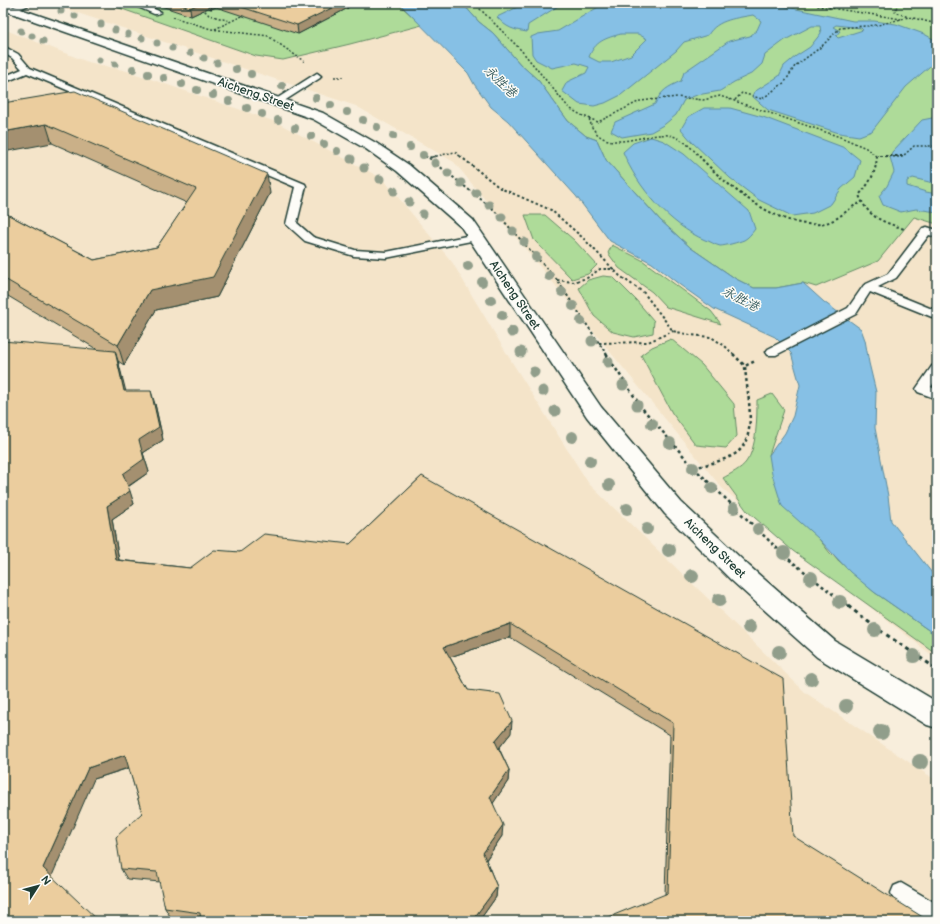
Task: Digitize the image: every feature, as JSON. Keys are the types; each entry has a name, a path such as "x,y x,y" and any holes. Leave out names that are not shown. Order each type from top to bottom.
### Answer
{"street":[{"name":"Aicheng Street","path":"15,6 318,116 371,146 403,168 467,224 594,412 673,508 740,573 826,648 937,716"}],"lane":[{"path":"140,4 157,12"},
{"path":"3,49 15,56 27,70 301,186 291,224 309,239 354,253 386,255 476,237"},
{"path":"3,80 27,70"},
{"path":"278,101 317,76"},
{"path":"772,352 852,311 868,287 892,276 928,230 937,234"},
{"path":"868,287 937,315"},
{"path":"937,369 923,389 937,395"},
{"path":"901,893 937,916"}],"path":[{"path":"474,3 502,28 553,86 565,105 598,122 640,101 677,97 703,100 720,96 843,138 866,148 877,156 902,157 914,146 937,146"},
{"path":"831,3 818,6 903,19"},
{"path":"898,3 895,12 937,24"},
{"path":"201,7 209,15 230,22"},
{"path":"214,29 244,15"},
{"path":"169,16 182,21 190,20 194,23 214,29 268,36 307,64 317,76"},
{"path":"735,100 742,93 762,99 785,82 795,66 821,47 840,28 878,25 909,17"},
{"path":"589,118 594,132 608,141 624,142 644,136 673,136 687,145 710,168 750,200 791,222 808,225 827,223 837,219 855,204 862,202"},
{"path":"877,156 875,174 871,183 859,195 863,207 878,220 923,237"},
{"path":"428,158 493,209 556,280 642,408 694,468 786,557 875,627 937,669"},
{"path":"556,280 573,282 587,278 600,269 614,269"},
{"path":"599,343 645,343 661,338 673,331"},
{"path":"694,468 728,456 740,450 748,441 750,411 746,392 745,366"}],"shaded area":[{"path":"48,3 937,3 937,659 803,555 722,488 454,162 356,106"},
{"path":"3,29 88,62 127,71 276,122 383,179 452,262 510,359 589,484 806,693 937,781 937,921 3,921"}],"green space":[{"path":"105,3 399,3 422,25 283,60 256,56"},
{"path":"462,3 772,3 794,7 814,3 937,3 937,224 914,217 878,261 816,287 803,283 776,288 754,288 736,279 691,248 660,220 606,160 597,140 586,136 568,121 538,80 520,64 493,33 479,22"},
{"path":"525,215 545,215 574,240 597,265 588,274 572,279 534,240"},
{"path":"612,245 642,260 711,311 721,324 666,307 652,292 619,268 608,253"},
{"path":"603,276 613,277 636,300 654,321 653,333 634,337 613,332 594,316 579,288 588,280"},
{"path":"671,339 702,365 734,404 737,436 726,448 696,445 672,413 641,355 652,347"},
{"path":"772,394 784,410 769,455 819,539 830,553 874,592 937,636 937,654 793,551 747,511 723,478 741,467 750,456 756,432 757,400"}],"water":[{"name":"永胜港","path":"399,3 462,3 479,22 493,33 520,64 538,80 568,121 586,136 597,140 606,160 660,220 691,248 736,279 754,288 776,288 803,283 824,302 861,329 865,340 876,392 875,428 888,496 891,521 932,573 937,576 937,636 874,592 850,572 819,539 782,506 772,474 769,455 785,433 793,416 800,385 791,353 775,337 714,309 652,263 610,241 576,196 508,121 491,107 468,73"},
{"path":"526,3 563,3 528,25 527,32 510,28 497,17"},
{"path":"605,3 768,3 853,21 874,21 896,24 924,34 937,41 937,60 906,87 872,131 859,136 839,133 768,110 752,96 754,92 779,76 784,66 810,47 821,33 820,26 812,26 785,40 765,55 762,64 751,74 720,91 697,95 684,100 676,115 665,124 651,132 622,137 611,131 615,122 655,104 665,90 681,81 684,72 729,41 750,36 757,30 761,21 753,15 722,22 708,35 684,42 676,51 621,95 605,103 594,106 579,104 562,91 567,82 586,73 589,67 576,63 552,68 536,60 532,54 531,37 538,34 558,31","holes":["836,25 861,28 863,30 838,38 836,36 840,31 833,27","621,34 638,34 647,39 631,55 611,62 599,62 589,57 594,47 602,41"]},
{"path":"704,108 730,108 763,117 845,148 860,160 855,177 841,189 831,204 813,213 792,216 759,200 730,178 692,142 681,129 688,117"},
{"path":"937,117 937,184 913,178 907,181 907,186 937,194 937,212 916,209 901,212 883,205 879,196 887,186 894,172 890,157 892,152 922,120"},
{"path":"651,137 664,141 684,154 749,211 755,229 748,237 736,243 720,246 705,240 679,225 656,204 637,178 623,152 633,143"}],"building":[{"path":"175,3 200,3 190,8"},
{"path":"229,3 342,3 297,25"},
{"path":"75,91 267,174 213,277 150,290 118,345 3,278 3,212 94,260 157,247 196,189 46,124 3,132 3,103"},
{"path":"3,341 115,351 124,391 151,391 159,427 139,440 144,459 123,474 130,491 107,506 116,560 190,568 214,550 240,552 264,534 350,544 422,476 783,679 793,836 929,921 599,921 668,893 673,723 510,624 444,647 468,690 500,694 512,721 495,741 509,770 490,797 503,825 483,853 497,887 474,918 476,921 201,921 200,913 165,908 157,872 121,869 116,837 142,813 125,755 88,768 43,868 99,921 3,921"}]}
